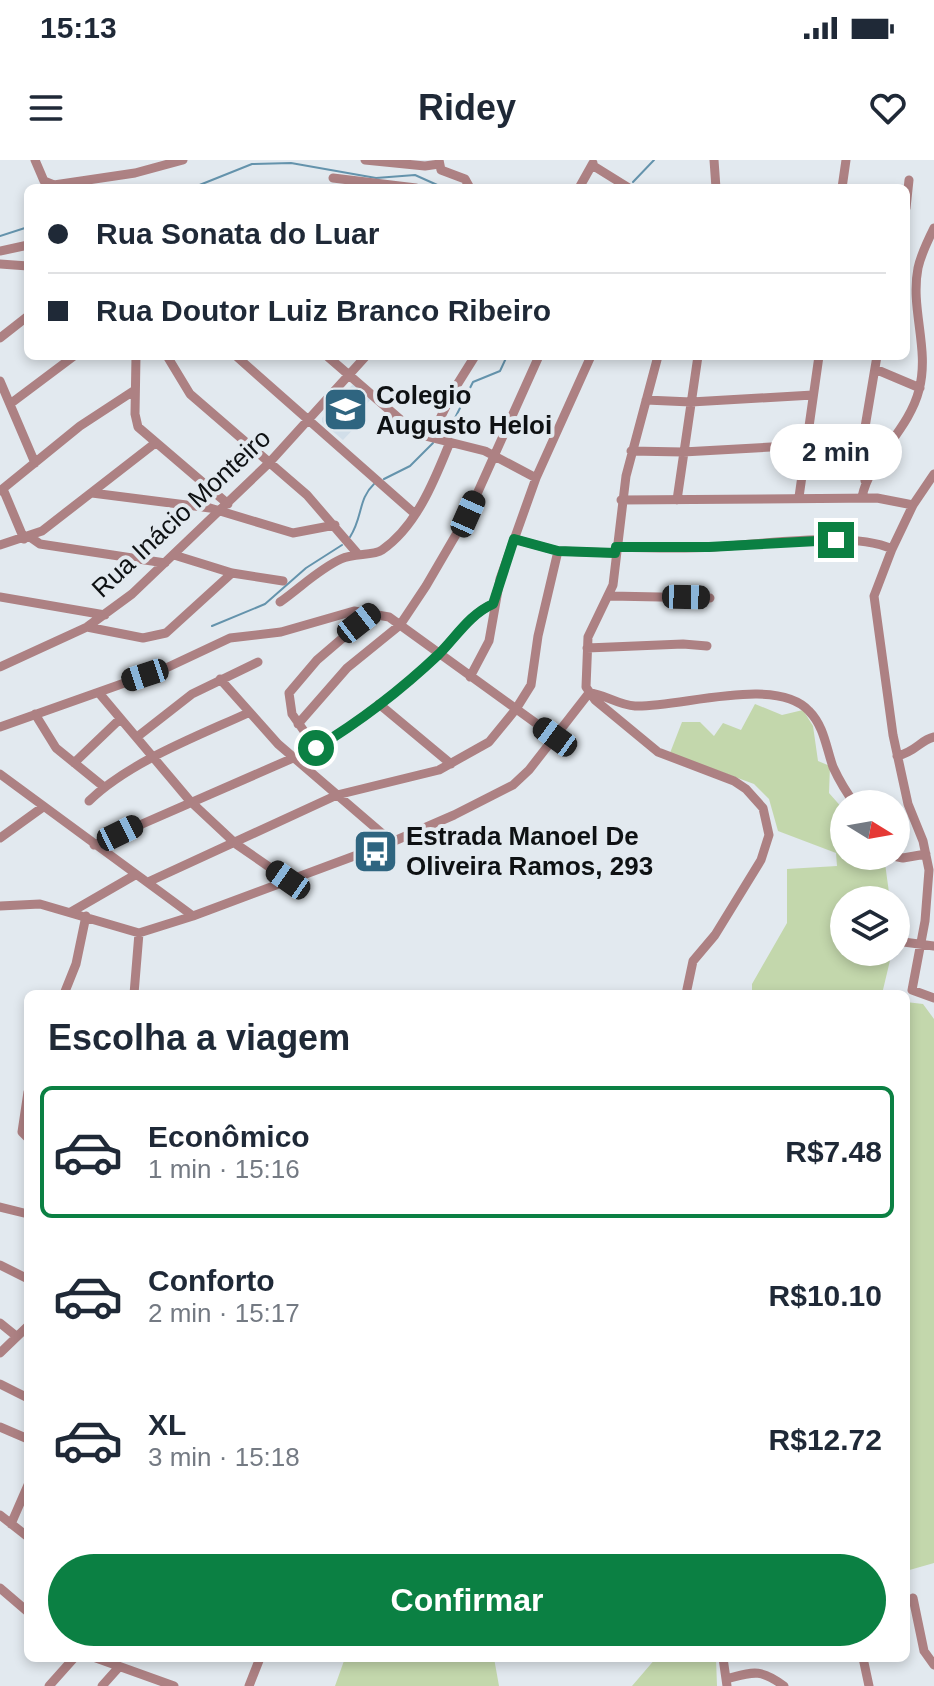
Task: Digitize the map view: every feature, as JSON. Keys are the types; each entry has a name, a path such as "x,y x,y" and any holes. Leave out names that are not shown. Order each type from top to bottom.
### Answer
{"street":[{"path":"35,160 44,181 52,184"},
{"path":"61,184 135,173 183,160"},
{"path":"365,160 425,166 439,162 443,172 465,179 468,184"},
{"path":"714,160 716,184"},
{"path":"843,184 846,160"},
{"path":"581,184 593,163 623,184"},
{"path":"333,178 383,184"},
{"path":"909,180 909,184"},
{"path":"865,481 911,413 920,388 924,356 912,291 934,228"},
{"path":"0,251 24,246"},
{"path":"0,264 24,266"},
{"path":"0,338 24,319"},
{"path":"10,404 69,360"},
{"path":"136,360 135,422 154,444 224,507 293,533 335,525"},
{"path":"169,360 190,394 335,525 357,553"},
{"path":"241,360 414,513"},
{"path":"332,360 417,434 485,451 493,458 536,478"},
{"name":"Rua Inácio Monteiro","path":"0,667 87,627 105,615 174,555 269,463 311,421 363,360"},
{"path":"433,438 455,388 472,360"},
{"path":"298,724 347,668 400,625 468,514 537,360"},
{"path":"470,677 489,641 493,604 536,478 589,360"},
{"path":"0,906 40,904 139,933 392,842 513,785 529,770 589,693 587,648 593,621 610,596 621,500 631,451 657,360"},
{"path":"677,500 697,360"},
{"path":"799,497 818,360"},
{"path":"862,497 865,481 862,445 876,360"},
{"path":"875,369 920,388"},
{"path":"0,381 35,463"},
{"path":"135,390 80,426 2,490 27,538 40,544 165,563"},
{"path":"646,400 691,402 813,395"},
{"path":"280,602 329,565 357,553 381,551 428,493 449,441"},
{"path":"0,545 27,538 92,493 154,444"},
{"path":"631,451 683,452 806,445"},
{"path":"934,474 913,505 892,549 876,587 874,605 897,756 908,804 926,854 930,881 912,990 934,998"},
{"path":"92,493 224,507"},
{"path":"621,500 862,497 913,505"},
{"path":"514,539 558,551 836,540 876,543 892,549"},
{"path":"148,882 337,795 409,775 430,773 489,742 531,685 538,636 558,551"},
{"path":"174,555 232,573 283,581"},
{"path":"87,627 143,638 166,633 232,573"},
{"path":"610,596 710,598"},
{"path":"0,597 105,615"},
{"path":"94,845 316,748 343,732 439,654 471,620 493,604"},
{"path":"0,727 99,693 230,638 281,632 354,611 373,612 400,625 555,737"},
{"path":"316,748 289,706 289,693 336,643 373,612"},
{"path":"587,648 707,646"},
{"path":"137,737 183,700 258,662"},
{"path":"220,679 248,713 293,758 392,842"},
{"path":"99,693 190,801 236,844 288,880"},
{"path":"589,693 615,703 637,706 684,704 721,694 761,695 793,702 807,709 823,734 833,766 847,790"},
{"path":"589,693 658,752 734,781 746,789 756,797 768,819 769,835 761,860 715,935 693,961 687,990"},
{"path":"379,704 451,764"},
{"path":"89,801 104,787 153,759 248,713"},
{"path":"35,714 53,744 104,787"},
{"path":"74,763 120,719"},
{"path":"897,756 912,753 929,737 934,737"},
{"path":"0,774 193,916"},
{"path":"0,838 43,807"},
{"path":"910,857 926,854"},
{"path":"71,912 135,875"},
{"path":"66,990 76,964 86,916"},
{"path":"134,990 139,933"},
{"path":"910,942 934,946"},
{"path":"0,1207 24,1213"},
{"path":"0,1265 24,1277"},
{"path":"0,1323 16,1336"},
{"path":"0,1353 24,1329"},
{"path":"0,1384 24,1396"},
{"path":"0,1427 24,1437"},
{"path":"11,1524 24,1494"},
{"path":"0,1515 24,1534"},
{"path":"0,1588 24,1609"},
{"path":"913,1598 924,1651 934,1665"},
{"path":"49,1686 70,1662"},
{"path":"106,1662 174,1686"},
{"path":"249,1686 258,1662"},
{"path":"724,1662 726,1682 758,1672 769,1675 784,1686"},
{"path":"864,1662 869,1686"},
{"path":"102,1686 119,1667"}],"shaded area":[{"name":"Colegio Augusto Heloi","path":"354,383 371,399 355,417 360,422 343,440 322,422 322,418"}],"green space":[{"path":"755,704 782,715 803,710 813,726 818,761 830,766 830,851 778,831 769,799 754,784 670,753 682,722 700,722 714,736 723,723 741,730"},
{"path":"830,866 830,870 886,870 888,886 830,886 830,966 889,966 883,990 752,990 752,984 787,923 787,869"},
{"path":"910,1002 923,1004 934,1019 934,1563 910,1570"},
{"path":"344,1662 495,1662 499,1686 335,1686"},
{"path":"653,1662 716,1662 717,1686 632,1686"}],"waterway":[{"path":"633,182 654,160"},
{"path":"202,184 252,164 291,163 376,178 415,175 435,184"},
{"path":"0,236 24,228"},
{"path":"441,436 453,422 473,382 500,371 505,360"},
{"path":"384,479 410,466 433,443"},
{"path":"350,537 365,496 374,484"},
{"path":"212,626 265,604 306,568 342,545"}],"place":[{"name":"Colegio Augusto Heloi","path":"345,410"},
{"name":"Estrada Manoel De Oliveira Ramos, 293","path":"375,851"}],"route":[{"path":"316,748 379,704 439,654 482,610 493,604 514,539 558,551 615,553 616,547 709,547 836,540"}]}
